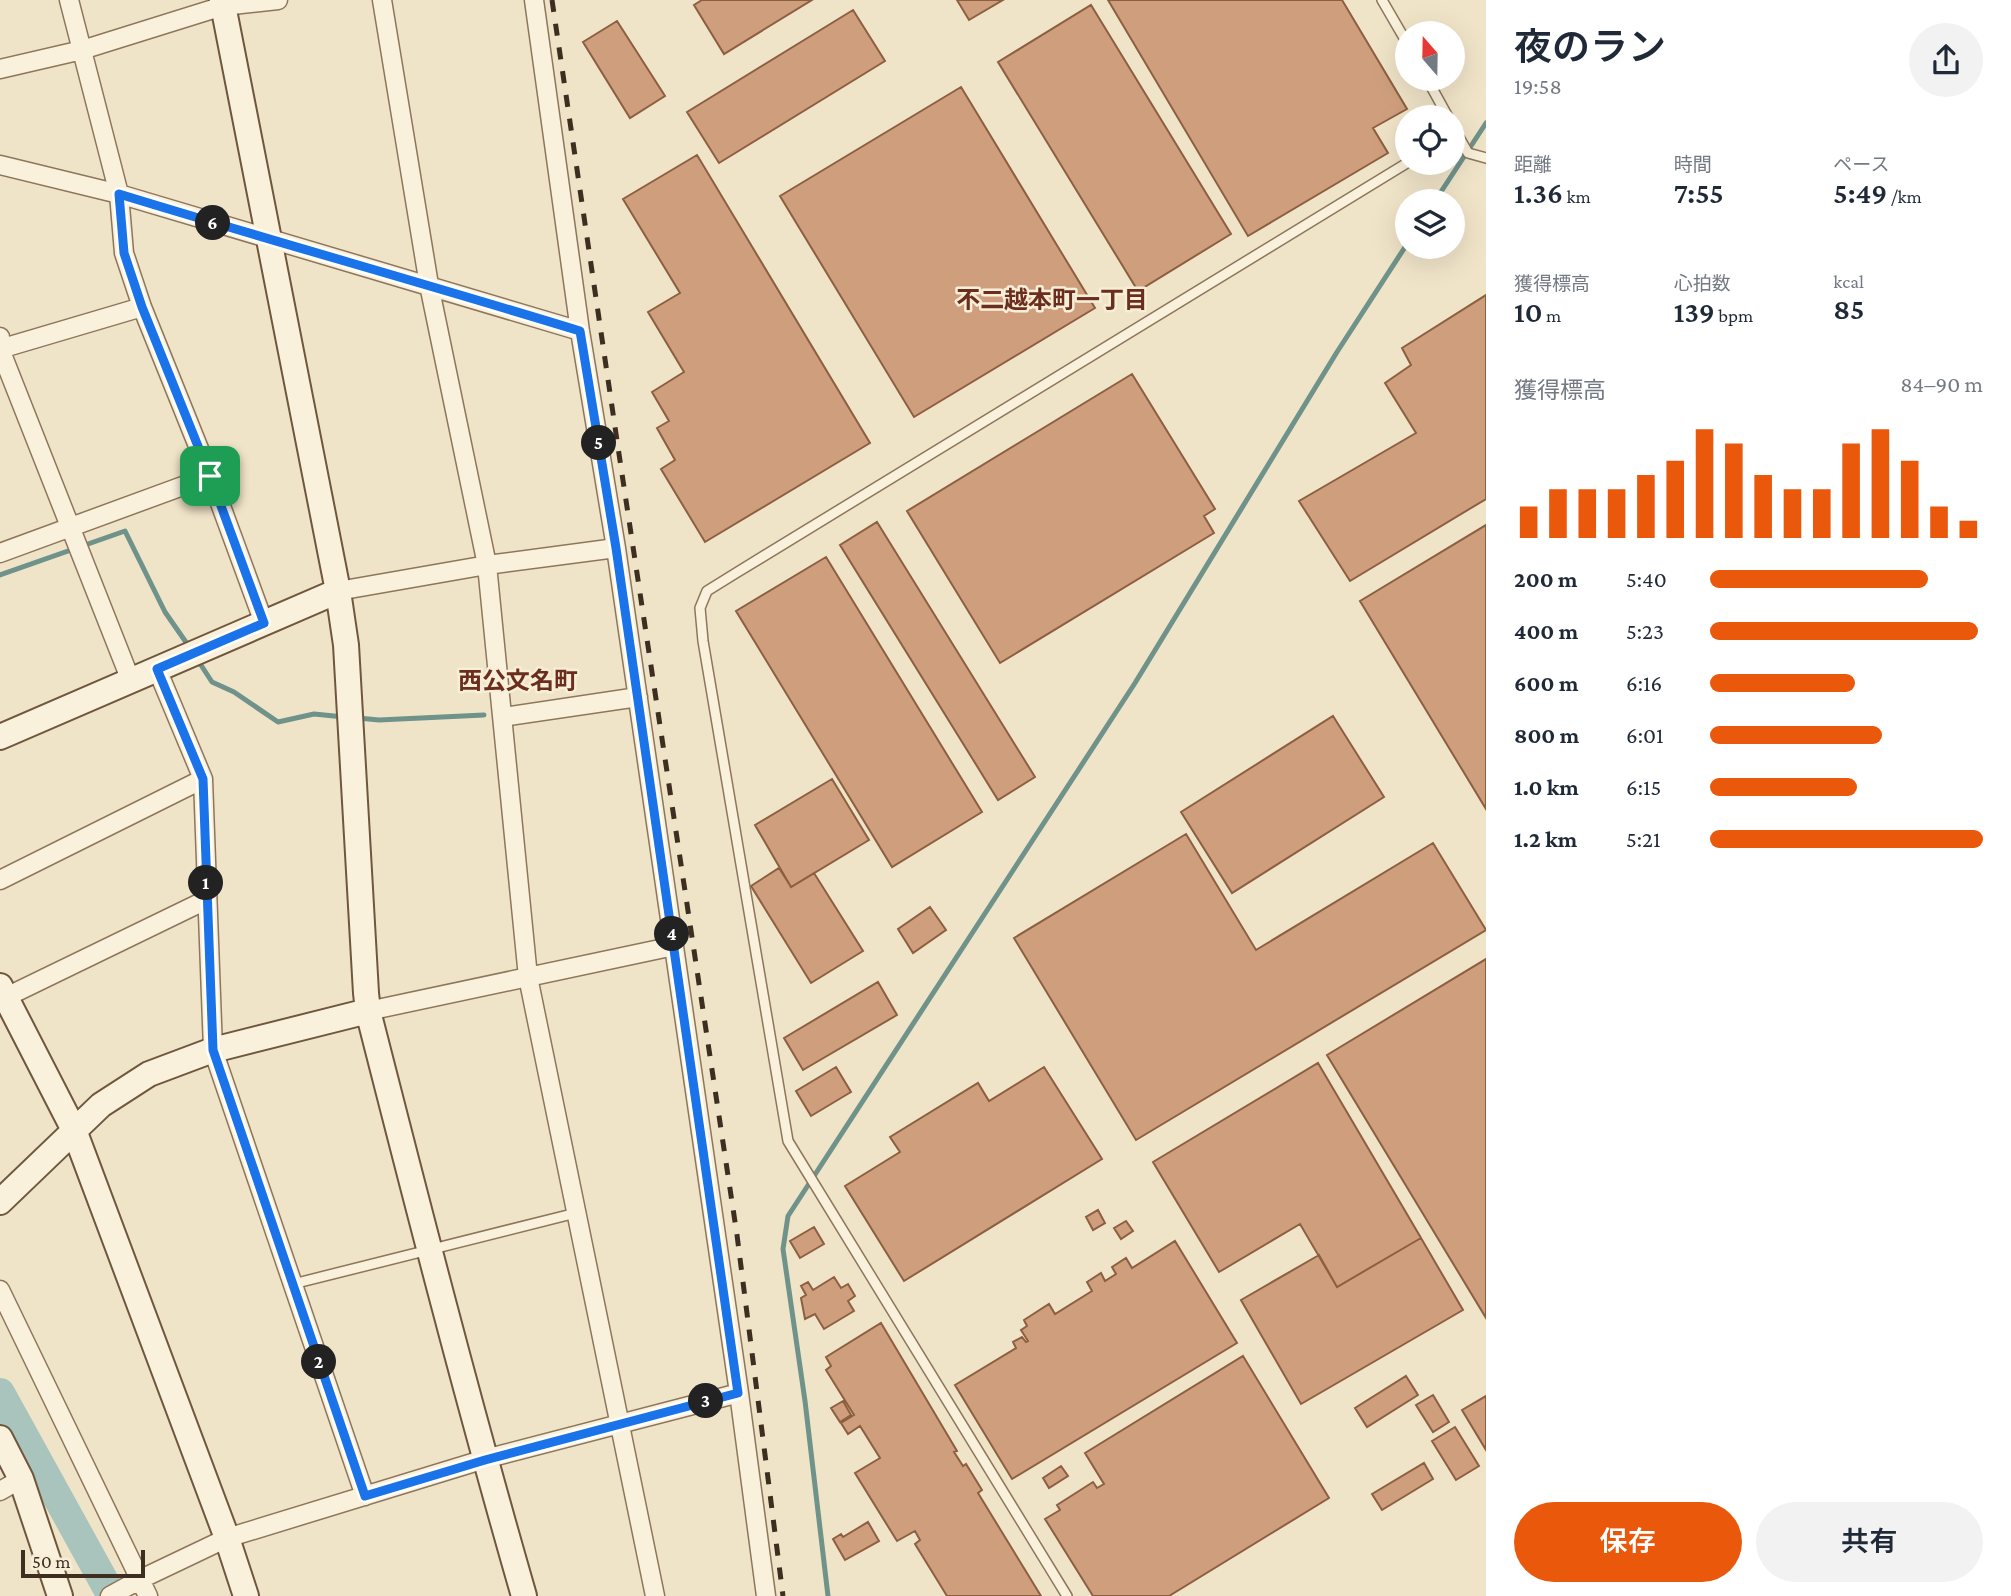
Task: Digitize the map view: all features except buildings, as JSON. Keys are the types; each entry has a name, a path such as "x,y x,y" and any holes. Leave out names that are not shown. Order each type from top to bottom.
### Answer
{"street":[{"path":"69,0 119,194 124,253 142,307 210,476 264,623"},
{"path":"0,69 82,50 222,3 278,0"},
{"path":"382,0 429,285 487,565 528,977 655,1596"},
{"path":"534,0 580,331 638,697 766,1596"},
{"path":"222,3 338,590 346,645 368,1012 428,1249 524,1596"},
{"path":"0,165 119,194 580,331"},
{"path":"0,349 142,307"},
{"path":"0,337 0,349 131,681"},
{"path":"0,553 210,476"},
{"path":"0,737 338,590 487,565 616,548"},
{"path":"157,669 203,779 213,1050 365,1496"},
{"path":"503,717 638,697"},
{"path":"0,880 203,779"},
{"path":"206,900 2,994 74,1130 227,1538 246,1596"},
{"path":"0,1202 101,1105 149,1074 213,1050 368,1012 674,946"},
{"path":"0,1290 131,1590 227,1538 485,1460 738,1393"},
{"path":"0,1438 10,1485 60,1596"}],"lane":[{"path":"1382,0 1395,22"},
{"path":"1465,148 1468,153 1486,158"},
{"path":"1067,1596 788,1141 703,641 700,608 708,591 736,573 1395,170"},
{"path":"293,1284 576,1213"}],"waterway":[{"path":"1443,189 1486,123"},
{"path":"828,1596 805,1401 783,1249 788,1216 1135,683 1337,352 1397,259"},
{"path":"0,575 125,531 165,612 190,648"},
{"path":"197,659 212,682 234,692 278,722 314,714 344,717"},
{"path":"358,718 379,720 484,715"},
{"path":"0,1393 112,1596"}],"railway":[{"path":"552,0 737,1235 783,1596"}],"district":[{"name":"不二越本町一丁目","path":"1052,300"},
{"name":"西公文名町","path":"518,681"}],"route":[{"path":"119,194 580,331 616,548 738,1393 485,1460 365,1496 213,1050 203,779 157,669 264,623 210,476 142,307 124,253 119,194"}]}
